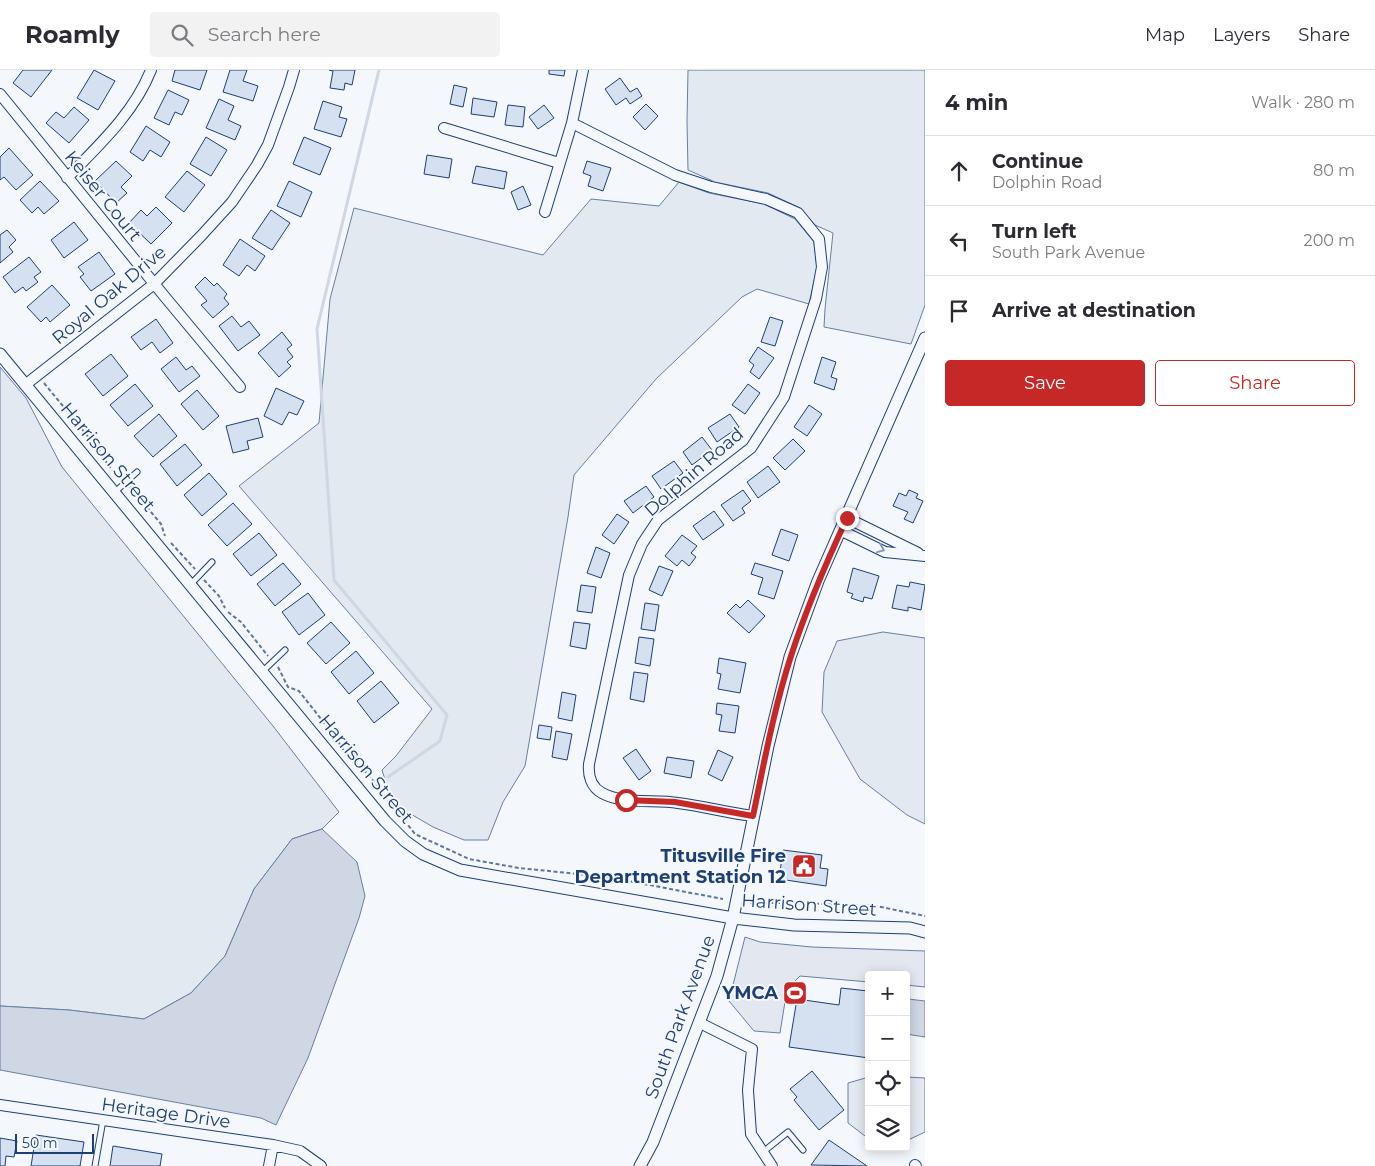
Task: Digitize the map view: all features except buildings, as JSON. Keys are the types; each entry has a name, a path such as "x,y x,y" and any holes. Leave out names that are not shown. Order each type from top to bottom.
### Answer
{"street":[{"path":"67,178 105,140 128,112 151,70"},
{"name":"Royal Oak Drive","path":"26,384 154,284 202,236 232,202 268,145 294,70"},
{"path":"545,212 572,123 584,70"},
{"name":"Keiser Court","path":"0,94 240,387"},
{"name":"Dolphin Road","path":"572,123 675,175 711,187 766,198 798,213 819,239 822,267 816,299 784,397 751,448 658,520 642,544 628,575 589,764 590,780 597,789 607,795 626,800 691,804 753,816"},
{"path":"444,128 559,164"},
{"name":"South Park Avenue","path":"640,1166 653,1142 718,976 733,918 768,746 790,657 818,582 925,338"},
{"name":"Harrison Street","path":"0,354 385,821 405,841 422,854 460,870 733,918 794,925 910,928 925,932"},
{"path":"847,518 924,556"},
{"path":"842,531 885,552 924,556"},
{"path":"700,1023 752,1049 748,1090 751,1134 772,1166"},
{"name":"Heritage Drive","path":"0,1105 272,1145 300,1151 321,1166"},
{"path":"269,1166 272,1145"}],"lane":[{"path":"115,493 136,472"},
{"path":"190,584 212,562"},
{"path":"262,672 285,650"},
{"path":"95,1166 103,1120"},
{"path":"763,1152 788,1132 803,1150"}],"path":[{"path":"43,382 99,450 108,465 160,524 166,538 179,550 219,596 226,610 241,622 281,670 288,687 299,691 336,738 348,758 367,772 415,834 469,859 518,868 607,877 723,899"},
{"path":"750,903 876,906 925,916"}],"shaded area":[{"path":"688,70 925,70 925,305 911,344 824,327 833,233 815,225 800,208 768,193 715,182 688,170"},
{"path":"679,182 709,193 764,204 795,219 814,242 817,267 809,304 757,289 742,297 656,379 574,475 525,766 503,802 488,840 464,840 433,827 404,810 390,796 382,770 396,756 432,709 239,486 319,423 330,299 354,208 543,255 591,199 659,206"},
{"path":"0,367 26,398 62,467 273,726 339,812 322,829 292,839 254,889 225,956 191,993 144,1019 69,1010 0,1006"},
{"path":"883,632 925,638 925,824 907,815 860,779 822,712 824,672 837,641"},
{"path":"322,829 357,862 365,896 359,918 308,1058 276,1125 261,1118 0,1070 0,1006 69,1010 144,1019 191,993 225,956 254,889 292,839"},
{"path":"745,937 760,942 812,947 925,951 925,987 910,985 910,971 865,971 865,982 800,976 787,989 780,1033 754,1031 729,1001"},
{"path":"910,999 925,1001 925,1037 910,1035"},
{"path":"910,1077 925,1078 925,1132 910,1139"},
{"path":"865,1078 865,1136 848,1123 848,1083"}],"waterway":[{"path":"379,70 317,329 334,580 447,715 440,741 388,777"}],"place":[{"name":"Titusville Fire Department Station 12","path":"804,866"},
{"name":"YMCA","path":"795,993"}],"route":[{"path":"626,800 691,804 733,814 753,816 790,657 818,582 847,518"}]}
